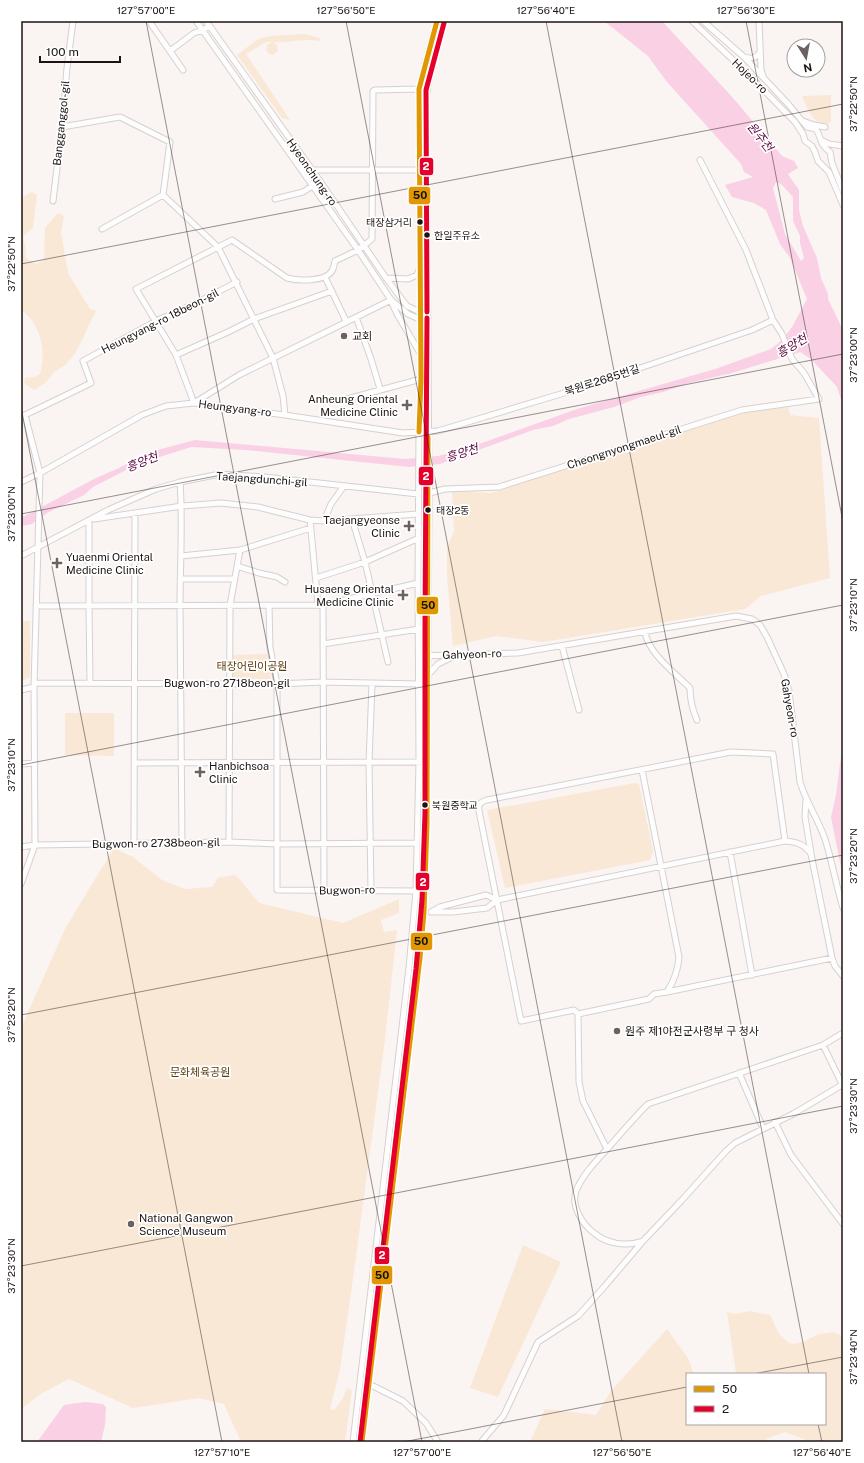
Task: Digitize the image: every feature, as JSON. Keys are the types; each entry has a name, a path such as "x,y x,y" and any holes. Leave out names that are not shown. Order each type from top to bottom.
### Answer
{"street":[{"name":"Bangganggol-gil","path":"53,201 73,21"},
{"path":"149,21 170,50 182,70"},
{"path":"353,1442 416,891 419,762 418,494 421,379 419,89 424,64 437,21"},
{"path":"362,1442 420,958 424,912 428,762 429,493 426,98 431,65 444,21"},
{"name":"Hojeo-ro","path":"692,21 781,107 803,134 805,141 812,146 818,161 829,172 843,205"},
{"name":"Hojeo-ro","path":"703,21 744,57 789,105 807,127"},
{"path":"759,21 761,70 763,78"},
{"path":"170,50 194,33 203,30 207,22"},
{"path":"194,33 198,23 207,22"},
{"name":"Hyeonchung-ro","path":"207,22 320,181 386,278 407,306 420,315"},
{"name":"Hyeonchung-ro","path":"198,23 358,250 391,300 408,314 420,315"},
{"path":"744,57 753,59 757,57 760,52"},
{"path":"747,73 753,67"},
{"path":"419,89 373,91 372,239 358,250 335,261 332,270 325,277 308,280 287,278 232,240 136,288 176,355 194,403 273,358 391,300 396,314 420,353"},
{"path":"62,127 120,117 170,142 163,195"},
{"path":"801,120 825,127 814,129 807,127 803,134"},
{"path":"814,129 818,132 819,139 830,152 832,163 843,191"},
{"path":"819,139 830,144 840,145"},
{"path":"830,152 834,147 840,145"},
{"path":"700,160 746,250 773,320"},
{"path":"823,166 832,163"},
{"path":"312,170 420,170"},
{"path":"313,186 320,181"},
{"name":"Hyeonchung-ro","path":"276,199 303,192 313,186"},
{"path":"102,228 163,195"},
{"path":"163,195 218,247 237,282 273,358 283,396 285,415"},
{"path":"386,278 403,280 413,278 417,275 420,268"},
{"path":"325,277 346,322"},
{"name":"Heungyang-ro 18beon-gil","path":"23,416 91,382 83,361 156,321 237,282"},
{"path":"176,355 254,319 332,291"},
{"path":"420,315 428,312"},
{"path":"420,315 428,318"},
{"path":"356,317 380,389"},
{"name":"Cheongnyongmaeul-gil","path":"429,493 445,489 498,487 742,410 819,400 804,373 792,359 782,334 773,320"},
{"name":"북원로2685번길","path":"419,435 428,434 584,387 752,330 773,320"},
{"path":"330,401 348,398 421,379"},
{"name":"Heungyang-ro","path":"21,482 40,473 142,414 166,406 194,403 419,435"},
{"path":"21,884 35,845 34,685 40,482 40,473 23,416"},
{"name":"Taejangdunchi-gil","path":"21,556 38,544 156,489 180,482 220,474 266,477 418,494"},
{"path":"180,482 182,506 180,606 182,683 182,843"},
{"path":"324,521 331,504 344,486"},
{"path":"90,683 90,520 182,506 221,503 258,507 310,520 324,521 418,514"},
{"path":"134,843 135,513"},
{"path":"352,519 366,562 388,662"},
{"path":"310,520 323,644 324,891"},
{"path":"181,556 240,550 311,528"},
{"path":"316,578 366,562 419,538"},
{"path":"229,842 230,606 240,550"},
{"path":"237,566 277,577 285,582"},
{"path":"181,579 234,579"},
{"path":"36,606 320,605 418,583"},
{"path":"269,606 270,648 277,684 277,844"},
{"name":"Gahyeon-ro","path":"419,656 518,653 736,616 752,619 760,625 767,637 784,674 789,691 800,782 824,835 843,908"},
{"path":"323,644 419,629"},
{"path":"645,632 646,639 653,650 690,688 690,701 697,720"},
{"path":"562,646 578,710"},
{"path":"428,675 438,664 458,655"},
{"name":"Bugwon-ro 2718beon-gil","path":"21,690 34,685 90,683 277,684 323,682 419,684"},
{"path":"371,890 369,763 372,684"},
{"path":"607,1149 583,1101 578,1082 578,1014 574,1010 521,1021 478,805 480,802 732,752 773,754 785,841"},
{"path":"135,762 428,762"},
{"path":"21,764 35,763"},
{"path":"642,770 679,957 678,970 673,983 667,992"},
{"path":"806,798 805,817 811,854 832,958 835,966 843,976"},
{"path":"414,913 453,912 487,908 497,900 785,841 800,844 806,847 811,854"},
{"name":"Bugwon-ro 2738beon-gil","path":"21,847 35,845 229,842 277,844 417,843"},
{"name":"Bugwon-ro","path":"277,844 277,890 416,891"},
{"path":"730,852 752,975"},
{"path":"431,912 440,907 486,895 497,900"},
{"path":"578,1014 649,999 654,994 832,958"},
{"path":"643,1241 638,1243 616,1244 601,1239 587,1228 578,1214 575,1200 576,1191 588,1170 648,1104 824,1044 843,1033"},
{"path":"482,1441 504,1415 538,1342 578,1316 643,1241 726,1151 735,1143 843,1085 824,1044"},
{"path":"739,1073 763,1128"},
{"path":"775,1122 791,1155 843,1224"},
{"path":"369,1384 403,1401 426,1423 438,1442"}],"green space":[{"path":"305,34 319,38 321,41 309,40 273,42 277,45 278,50 273,55 269,54 266,50 267,45 272,42 266,42 246,54 290,120 282,118 237,55 258,39 271,36"},
{"path":"831,95 831,122 825,124 820,123 812,116 802,96"},
{"path":"32,192 37,195 33,228 23,236 26,258 36,264 44,260 45,228 58,213 64,216 61,233 69,275 90,309 96,311 75,354 64,366 54,372 46,382 34,390 24,383 25,378 34,377 40,374 43,357 41,341 39,333 30,318 24,312 21,314 21,206 24,196"},
{"path":"788,407 790,415 819,418 830,578 761,596 745,609 543,642 496,636 453,646 447,578 447,547 454,532 452,491 491,493 730,415"},
{"path":"21,621 30,621 30,677 24,680 21,679"},
{"name":"태장어린이공원","path":"267,654 271,678 233,679 232,655"},
{"path":"65,713 114,713 114,756 65,755"},
{"path":"635,783 639,784 653,851 650,860 505,888 487,810"},
{"name":"문화체육공원","path":"114,848 133,857 162,880 185,889 212,887 218,878 235,875 259,903 343,923 399,899 399,913 381,920 384,932 397,930 385,1039 352,1286 340,1369 330,1409 334,1410 342,1400 347,1388 352,1390 345,1442 241,1442 224,1404 199,1398 133,1408 69,1379 42,1393 21,1409 21,1028 66,927"},
{"path":"523,1245 561,1262 498,1397 470,1388"},
{"path":"749,1311 770,1315 779,1334 788,1342 793,1344 805,1341 819,1334 834,1332 843,1337 843,1442 811,1442 785,1432 766,1439 765,1442 530,1442 545,1409 596,1415 611,1391 667,1329 688,1358 694,1373 686,1373 686,1425 826,1425 826,1373 736,1373 727,1312 736,1314"}],"water":[{"path":"604,21 662,21 734,99 782,156 794,161 798,168 788,174 799,190 799,210 803,226 817,258 821,278 828,294 828,299 842,328 843,406 837,387 811,359 800,352 732,373 689,383 663,392 641,397 614,407 569,419 553,426 533,430 440,464 409,467 246,450 191,447 138,464 93,487 84,495 47,513 32,524 21,526 21,518 96,478 150,452 195,440 405,459 438,456 471,447 577,409 715,369 771,349 781,341 792,327 807,299 790,258 780,244 766,210 754,203 732,197 725,185 753,177 744,172 741,164 667,82 648,56","holes":["776,182 782,185 793,197 793,221 800,236 800,243 804,258 801,261 785,234 773,188"]},
{"path":"843,748 843,878 831,817"},
{"path":"85,1402 103,1404 106,1407 105,1425 101,1442 37,1442 64,1405"}],"transit line":[{"name":"50","path":"419,432 421,379 419,89 437,21"},
{"name":"2","path":"427,312 426,90 444,23"},
{"name":"2","path":"360,1442 416,969 422,900 425,813 427,318"},
{"name":"50","path":"362,1442 420,958 424,912 427,824 428,437"}],"place":[{"name":"태장삼거리","path":"420,222"},
{"name":"한일주유소","path":"427,235"},
{"name":"교회","path":"344,336"},
{"name":"Anheung Oriental Medicine Clinic","path":"407,405"},
{"name":"태장2동","path":"428,510"},
{"name":"Taejangyeonse Clinic","path":"409,526"},
{"name":"Yuaenmi Oriental Medicine Clinic","path":"57,563"},
{"name":"Husaeng Oriental Medicine Clinic","path":"403,595"},
{"name":"Hanbichsoa Clinic","path":"200,772"},
{"name":"북원중학교","path":"425,805"},
{"name":"원주 제1야전군사령부 구 청사","path":"617,1031"},
{"name":"National Gangwon Science Museum","path":"131,1224"}],"water label":[{"name":"원주천","path":"760,137"},
{"name":"흥양천","path":"792,346"},
{"name":"흥양천","path":"462,453"},
{"name":"흥양천","path":"142,462"}]}
